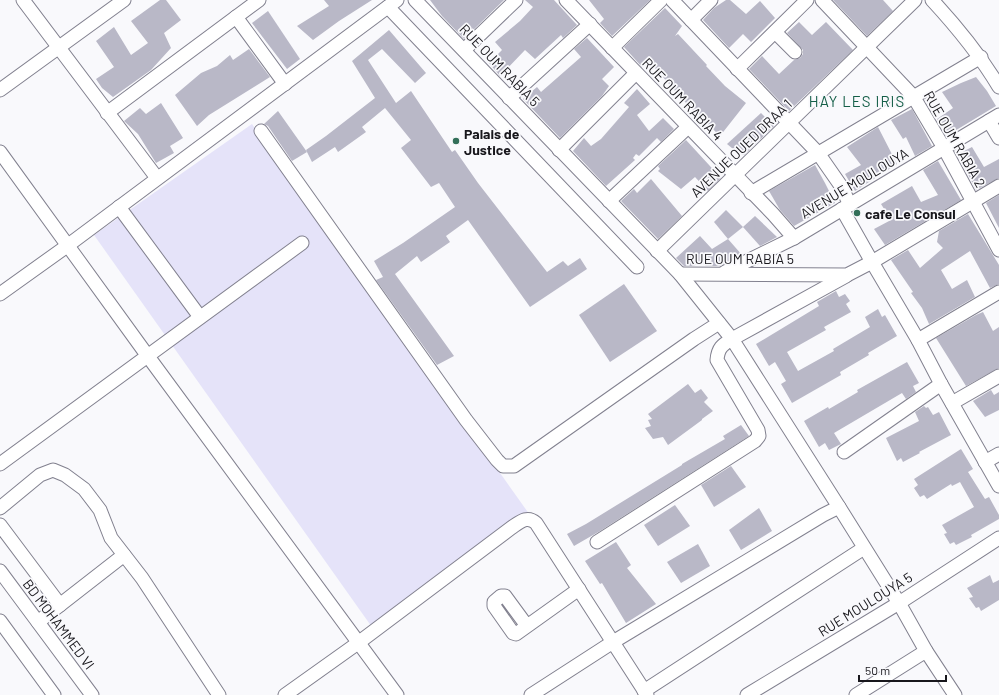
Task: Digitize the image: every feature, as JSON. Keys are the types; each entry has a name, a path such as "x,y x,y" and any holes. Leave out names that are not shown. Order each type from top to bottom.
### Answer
{"street":[{"path":"23,0 157,178"},
{"path":"0,90 57,47 124,0"},
{"path":"107,113 259,0"},
{"name":"RUE OUM RABIA 5","path":"415,0 680,274 847,275 872,262 999,186"},
{"path":"464,50 516,0"},
{"name":"RUE OUM RABIA 4","path":"566,0 794,238"},
{"path":"612,48 660,0"},
{"path":"672,0 818,153 841,186 846,207 872,262 918,340 941,384 999,486"},
{"path":"691,20 711,0"},
{"path":"737,69 807,0"},
{"name":"RUE OUM RABIA 2","path":"822,0 913,96 944,148 999,250"},
{"name":"AVENUE OUED DRAA 1","path":"657,251 915,0"},
{"path":"932,0 955,25 980,58 999,87"},
{"path":"0,294 67,246 393,3 637,266"},
{"path":"236,17 285,84"},
{"path":"509,98 590,24"},
{"path":"775,32 795,52"},
{"path":"752,193 913,96 980,58"},
{"path":"559,150 636,73"},
{"path":"994,118 999,138"},
{"name":"AVENUE MOULOUYA","path":"722,274 794,238 994,118"},
{"path":"609,201 688,127"},
{"path":"261,131 466,420 503,466 514,466 719,323"},
{"path":"0,152 67,246 397,695"},
{"path":"119,207 200,317"},
{"path":"0,464 302,243"},
{"path":"680,274 732,340 839,507 898,603 926,652 955,695"},
{"path":"597,542 755,441 759,436 758,430 716,360 721,346 847,275"},
{"path":"918,340 999,292"},
{"path":"952,403 999,376"},
{"path":"844,452 941,384"},
{"path":"985,462 999,454"},
{"path":"0,508 40,476 54,470 65,475 84,489 100,510 111,538 145,583 219,695"},
{"path":"531,695 613,642 823,515 839,507"},
{"path":"285,695 358,643 511,528 527,519 531,519 536,523 646,693 864,548"},
{"path":"0,526 60,605"},
{"name":"RUE MOULOUYA 5","path":"747,695 898,603 999,538"},
{"path":"38,622 124,555"},
{"name":"BD MOHAMMED VI","path":"0,571 92,695"},
{"path":"527,626 579,589"},
{"path":"0,622 54,695"},
{"path":"856,695 926,652"}],"shaded area":[{"path":"252,124 532,518 374,630 94,235"}],"building":[{"path":"160,0 166,0 181,20 164,33 171,48 151,70 113,97 102,88 96,79 114,67 96,41 114,27 131,55 148,43 131,21"},
{"path":"324,0 372,0 313,40 297,26 329,6"},
{"path":"430,0 504,0 464,39 442,16"},
{"path":"525,0 554,0 577,25 563,38 561,35 535,59 525,50 500,76 489,63 502,50 495,42 520,21 533,7"},
{"path":"589,0 650,0 612,36 600,23 604,19"},
{"path":"726,0 730,0 746,14 760,1 775,18 751,42 743,34 729,48 703,20 714,8"},
{"path":"833,0 883,0 893,11 867,36"},
{"path":"665,8 682,26 675,36 678,34 725,86 746,103 720,136 683,100 648,60 642,67 624,47"},
{"path":"268,11 300,59 287,69 252,23"},
{"path":"799,22 812,35 826,22 853,50 789,111 749,69 762,56 779,74 794,60 800,58 803,54 803,50 787,33"},
{"path":"389,30 426,73 415,83 382,49 368,60 396,103 411,91 452,152 455,150 478,183 547,272 563,261 568,266 580,258 587,269 530,307 468,220 446,236 450,242 421,262 417,256 395,274 454,356 437,365 376,280 383,277 374,261 455,207 439,183 431,187 401,148 411,140 385,108 362,127 366,132 338,152 335,147 312,162 306,150 375,98 352,61"},
{"path":"587,38 614,67 602,79 609,86 602,96 560,138 523,99 537,87 541,92 581,57 574,49"},
{"path":"249,49 270,77 209,115 197,126 175,95 201,73 217,66 230,55 233,60"},
{"path":"976,77 996,106 948,135 937,119 953,108 942,92"},
{"path":"637,89 650,104 637,115 649,131 663,118 674,129 661,142 657,138 639,156 636,154 633,158 635,160 606,186 573,151 584,138 591,146 601,139 629,107 624,103"},
{"path":"161,103 183,138 170,146 174,153 156,163 138,134 124,121 140,108 146,114"},
{"path":"912,109 932,146 915,156 906,137 903,139 891,120"},
{"path":"278,111 307,152 292,161 268,126 264,124"},
{"path":"761,113 774,126 744,155 738,153 727,144"},
{"path":"878,127 897,164 855,191 845,174 861,165 847,147"},
{"path":"686,140 721,178 708,191 695,177 681,189 658,171 660,169 658,166"},
{"path":"972,147 984,167 999,159 999,178 976,190 958,154"},
{"path":"938,161 961,200 885,245 874,229 891,220 881,204 912,186 921,202 938,195 923,170"},
{"path":"815,165 835,203 794,226 780,210 769,191"},
{"path":"651,179 682,216 658,239 621,201 634,189 637,193"},
{"path":"999,195 999,228 986,203"},
{"path":"726,210 743,227 728,239 714,222"},
{"path":"968,214 999,265 999,284 990,288 970,251 941,270 952,289 967,280 975,297 929,324 922,308 911,293 913,292 891,260 908,250 920,268 943,248 937,242 939,231"},
{"path":"755,216 777,237 760,246 743,227"},
{"path":"700,236 712,249 728,239 742,255 720,266 706,266 700,261 694,266 684,266 676,258"},
{"path":"624,284 657,331 610,362 579,315"},
{"path":"836,291 839,297 845,294 850,301 846,304 851,312 824,327 826,330 787,352 798,371 834,351 833,349 870,327 865,317 878,309 882,317 885,315 897,336 840,372 841,375 792,403 781,384 786,381 775,362 769,366 756,344 819,306 817,302"},
{"path":"983,312 993,331 999,327 999,368 966,386 936,338"},
{"path":"907,362 919,383 913,386 916,392 906,399 902,393 834,433 841,444 829,450 825,443 819,447 804,421 828,407 829,409 858,392 857,390"},
{"path":"688,384 695,393 701,389 708,398 704,402 713,411 668,445 663,437 653,439 645,428 651,426 648,420 652,419 648,414"},
{"path":"991,390 994,395 999,392 999,410 985,417 973,401"},
{"path":"924,406 926,408 928,407 933,415 939,412 951,435 903,462 901,458 897,461 886,438 919,421 915,412"},
{"path":"741,425 749,436 574,546 567,534 586,524 725,439 723,436"},
{"path":"961,449 973,469 968,472 985,499 989,497 999,515 999,519 971,535 972,537 956,545 954,542 950,544 944,534 947,533 942,525 974,507 960,482 952,486 951,484 927,499 924,495 920,497 914,488 918,485 914,479"},
{"path":"731,466 746,487 714,507 701,485"},
{"path":"675,505 690,526 658,546 644,525"},
{"path":"759,508 772,531 741,550 729,530"},
{"path":"616,542 631,565 627,568 656,604 626,623 602,583 600,584 585,561"},
{"path":"698,544 710,566 681,583 667,562"},
{"path":"990,575 993,583 999,580 999,600 981,611 979,607 976,608 969,598 973,597 967,588"}],"place":[{"name":"Palais de Justice","path":"456,141"},
{"name":"cafe Le Consul","path":"857,213"}],"district":[{"name":"HAY LES IRIS","path":"857,101"}]}
